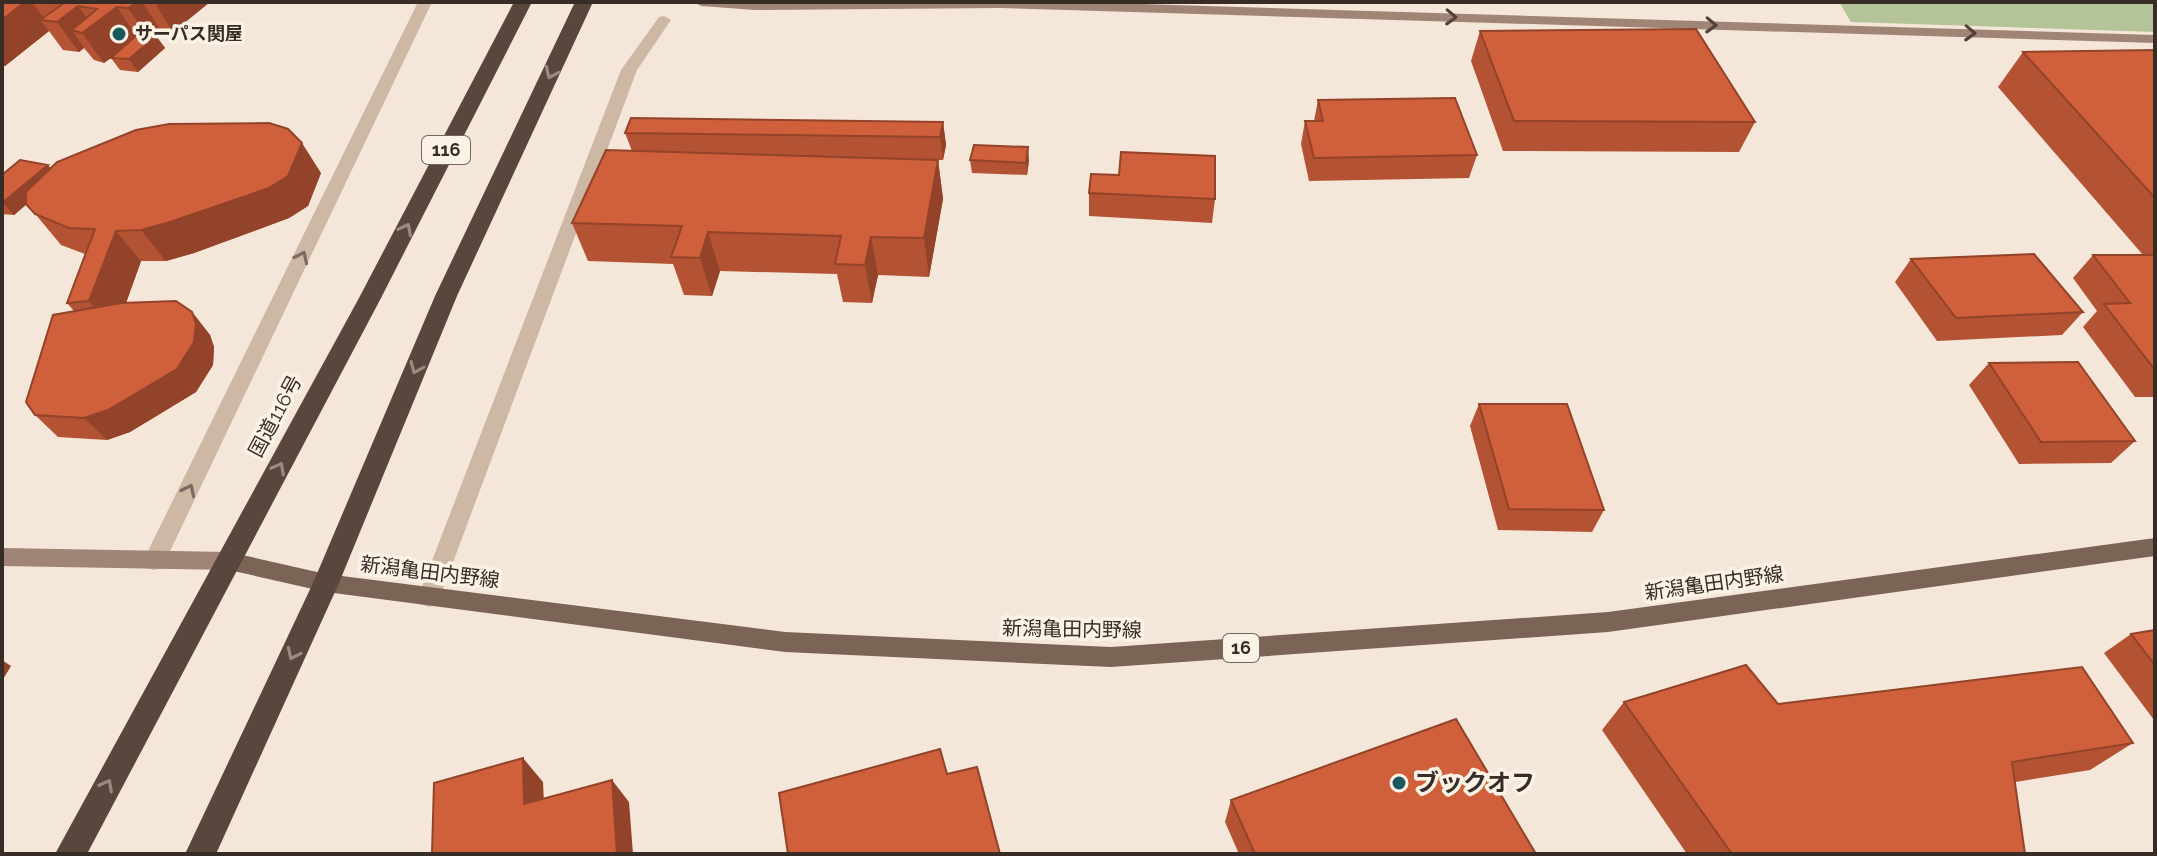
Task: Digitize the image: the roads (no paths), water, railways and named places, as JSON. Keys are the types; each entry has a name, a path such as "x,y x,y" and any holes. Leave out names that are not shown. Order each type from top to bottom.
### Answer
{"highway":[{"name":"国道116号","path":"70,854 370,298 523,2"},
{"path":"200,854 326,583 446,296 584,2"}],"main road":[{"name":"新潟亀田内野線","path":"229,561 326,583 785,642 1111,657 1608,622 2155,547"}],"street":[{"path":"154,561 425,2"},
{"path":"701,2 755,6 1017,4 2155,39"},
{"path":"429,597 629,70 664,20"},
{"path":"2,557 229,561"}],"place":[{"name":"サーパス関屋","path":"119,34"},
{"name":"ブックオフ","path":"1399,783"}]}
